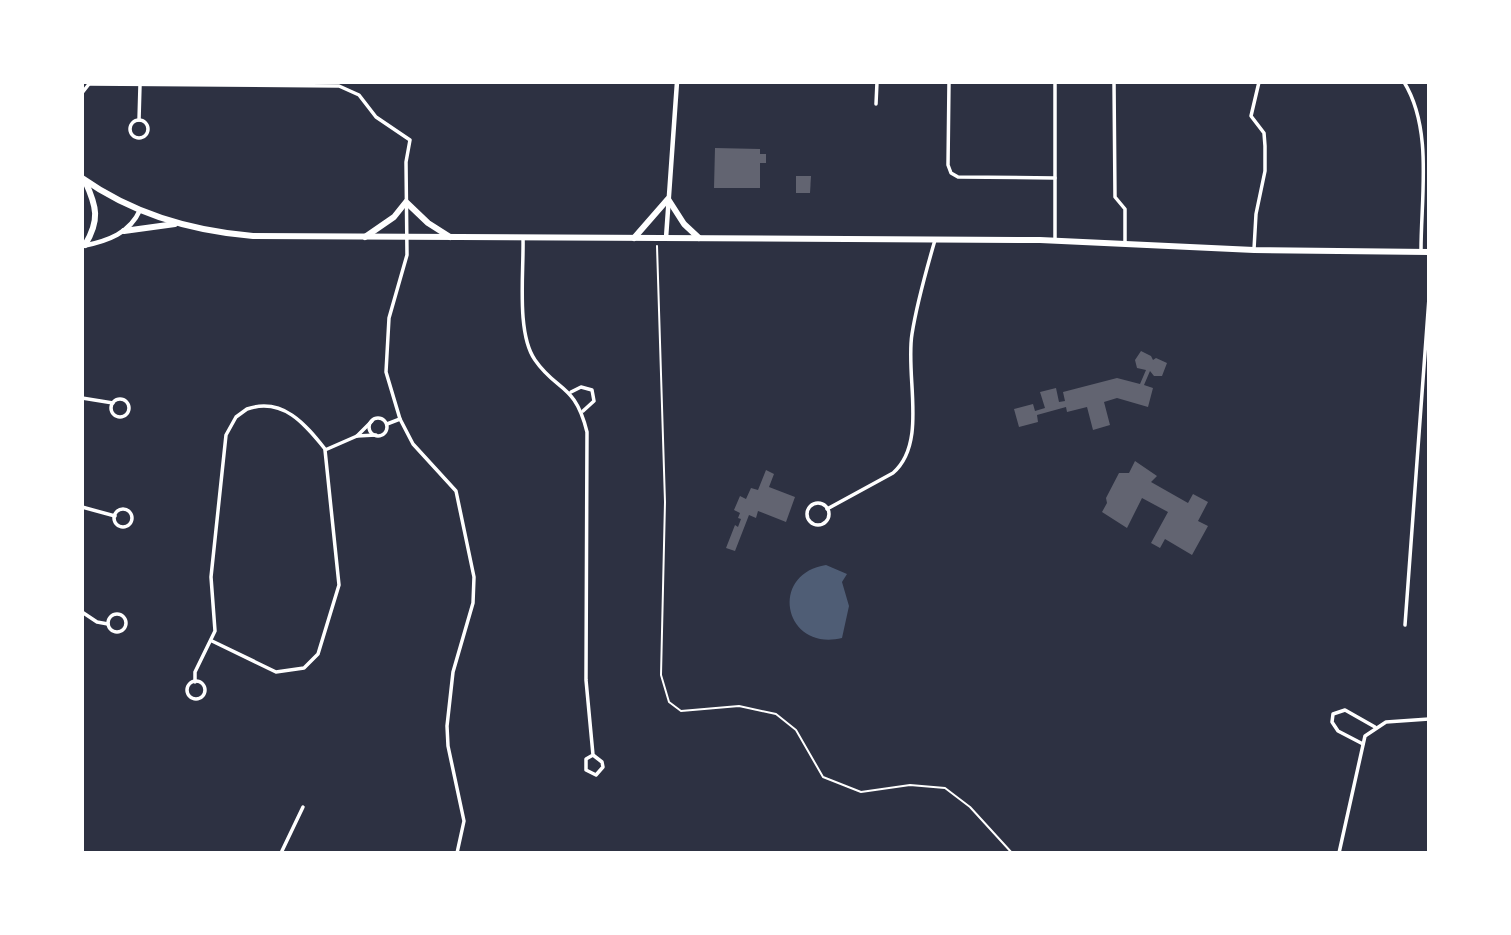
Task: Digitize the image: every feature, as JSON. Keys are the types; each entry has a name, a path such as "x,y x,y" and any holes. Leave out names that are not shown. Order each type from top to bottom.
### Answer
{"main road":[{"path":"83,179 140,210 177,223 253,236 1055,241 1254,250 1425,253"},
{"path":"83,179 97,212 95,229 84,245"},
{"path":"634,238 655,218 668,199 676,214 699,238"},
{"path":"365,237 394,217 406,202 428,223 452,238"},
{"path":"124,231 177,223"}],"street":[{"path":"666,238 677,82"},
{"path":"876,104 877,82"},
{"path":"949,82 948,165 951,173 958,177 1055,178"},
{"path":"1055,82 1055,241"},
{"path":"1114,82 1115,197 1125,209 1125,243"},
{"path":"1254,250 1256,214 1265,170 1264,133 1251,116 1259,82"},
{"path":"1404,82 1414,99 1421,129 1425,253"},
{"path":"82,93 89,83 324,84 351,89 376,117 410,140 406,162 407,255 388,318 385,355 388,385 400,419 420,455 456,491 474,577 473,603 453,672 447,726 448,746 464,813 457,853"},
{"path":"139,120 148,128 146,134 139,137 132,134 131,128 139,120 140,85"},
{"path":"84,245 124,231 135,222 140,210"},
{"path":"523,238 524,325 528,345 535,360 570,392 582,411 587,432 586,680 593,755 602,762 603,767 596,775 586,771 586,758 593,755"},
{"path":"827,509 893,473 902,466 909,453 912,437 909,374 911,335 935,240"},
{"path":"1405,625 1429,298"},
{"path":"570,392 581,387 592,390 594,401 582,411"},
{"path":"82,398 113,404"},
{"path":"118,399 125,400 128,411 124,416 116,415 113,404 118,399"},
{"path":"195,682 195,672 212,641 216,622 211,577 226,435 236,417 256,406 285,410 304,424 325,450 339,585 318,654 304,667 276,673 212,641"},
{"path":"357,436 372,421 381,418 387,424"},
{"path":"387,424 400,419"},
{"path":"372,421 370,430 376,435"},
{"path":"325,450 357,436 385,432 387,424"},
{"path":"814,503 827,509 827,518 823,523 814,523 807,516 814,503"},
{"path":"82,507 115,516 121,526 128,525 131,520 125,510 118,511 115,516"},
{"path":"82,612 97,622 108,624 113,631 118,632 125,622 117,615 110,618 108,624"},
{"path":"195,682 201,683 204,689 202,696 197,699 191,698 187,692 189,685 195,682"},
{"path":"1363,744 1338,731 1332,722 1333,714 1345,710 1375,727"},
{"path":"1339,853 1365,736 1375,727 1398,719 1429,719"},
{"path":"281,853 303,807"}],"path":[{"path":"657,238 664,493 664,645 661,675 668,702 681,711 739,706 776,714 796,730 823,777 861,792 910,785 945,788 962,800 1012,853"}],"water":[{"path":"826,565 847,574 842,582 849,606 842,638 822,639 807,634 796,623 790,610 790,596 796,582 808,571"}],"building":[{"path":"715,148 760,149 760,154 766,154 766,163 760,163 760,188 714,188"},
{"path":"796,176 811,176 810,193 796,193"},
{"path":"1141,351 1153,360 1156,358 1167,363 1162,376 1154,376 1150,371 1144,385 1153,388 1148,407 1117,398 1104,402 1110,425 1093,430 1087,407 1067,412 1066,407 1037,415 1038,422 1019,427 1014,409 1033,404 1035,411 1045,408 1040,392 1056,388 1059,402 1065,401 1063,392 1117,378 1140,384 1146,370 1137,368 1135,360"},
{"path":"1135,461 1157,476 1151,482 1188,503 1193,494 1208,502 1198,521 1208,526 1192,555 1165,539 1160,548 1151,543 1168,512 1142,498 1127,528 1102,512 1119,473 1129,473"},
{"path":"766,470 774,474 769,487 795,497 786,522 758,511 756,518 749,515 735,551 726,548 735,525 738,527 741,519 738,518 740,513 734,510 740,496 746,499 751,488 758,490"}]}
